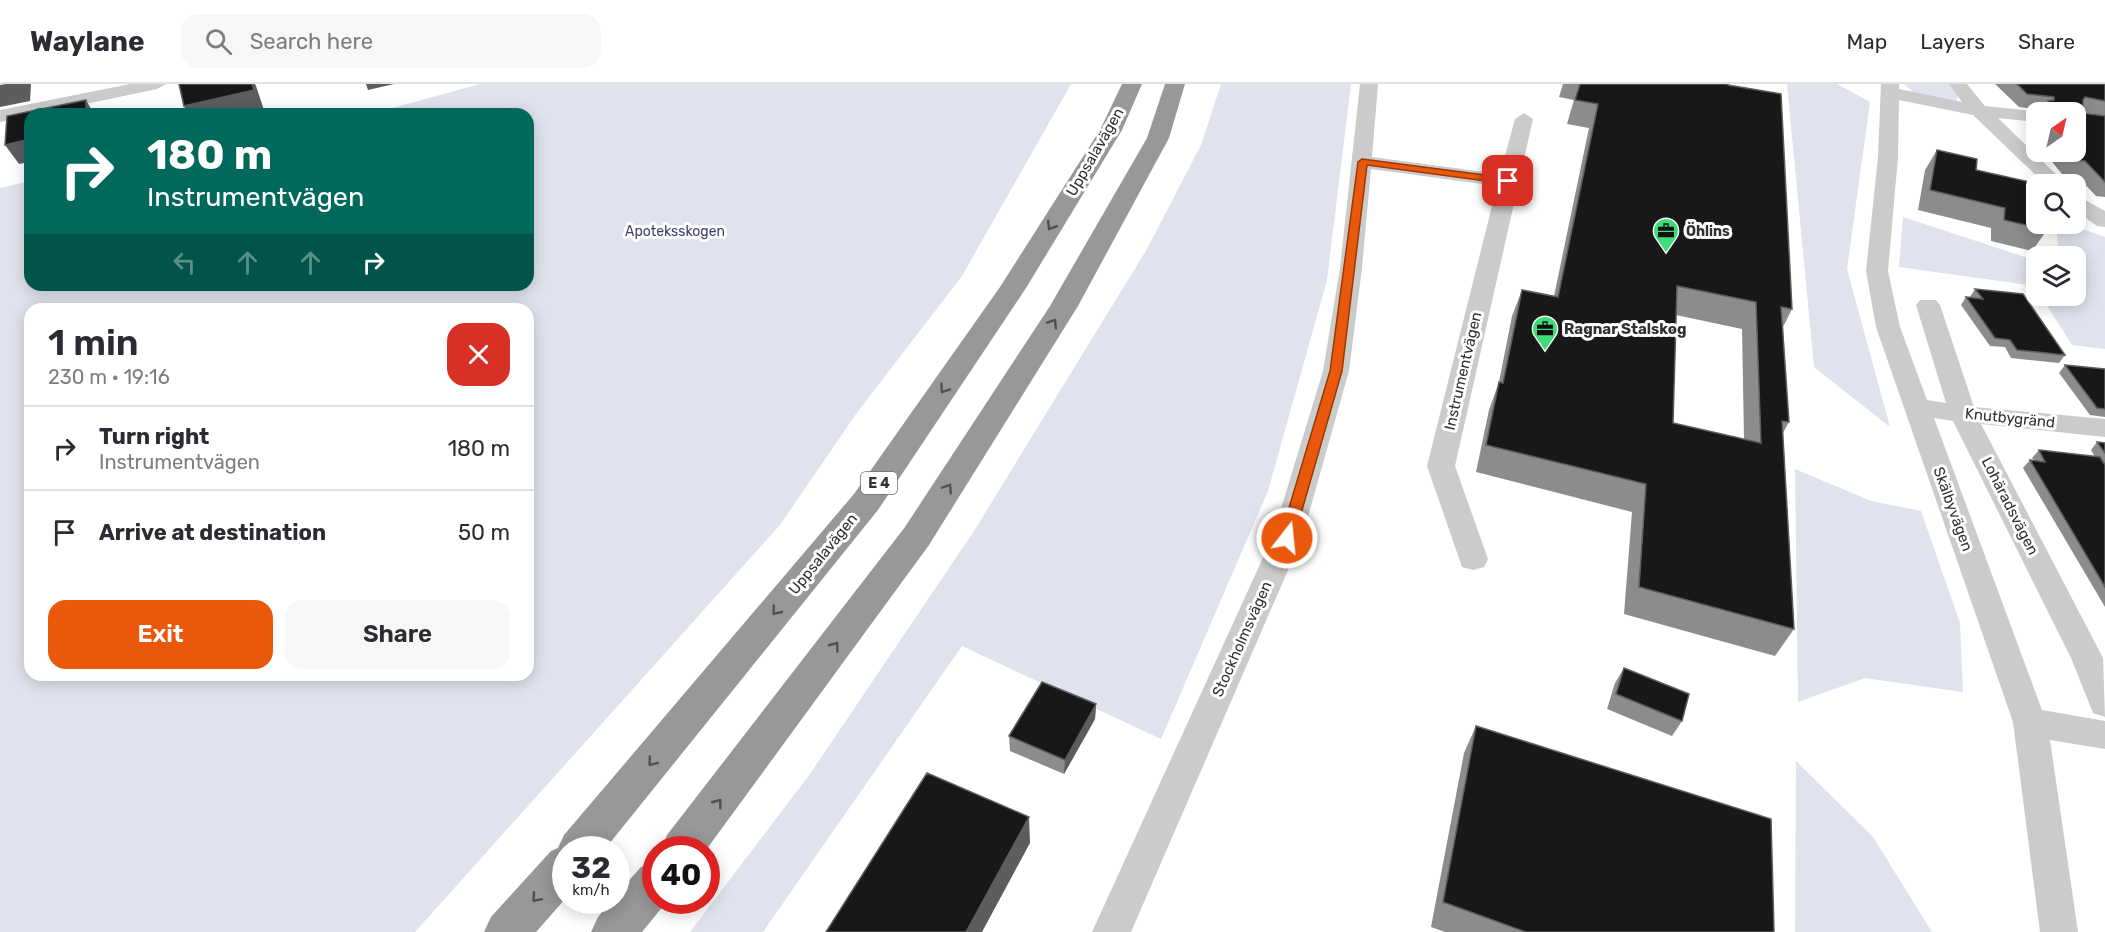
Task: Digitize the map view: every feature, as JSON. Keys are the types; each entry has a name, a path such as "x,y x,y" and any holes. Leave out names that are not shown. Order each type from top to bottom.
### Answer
{"highway":[{"name":"Uppsalavägen","path":"590,836 866,502 1013,288 1111,129 1132,84"},
{"path":"692,836 916,536 1064,306 1158,138 1176,84"},
{"path":"507,932 552,881"},
{"path":"614,932 642,898"}],"street":[{"path":"39,108 157,84"},
{"name":"Stockholmsvägen","path":"1111,932 1287,538 1336,371 1370,84"},
{"path":"1958,84 1979,111 2042,174"},
{"path":"1889,88 1979,111 2026,115"},
{"name":"Skälbyvägen","path":"1889,88 1888,157 1877,271 1888,327 2031,722 2059,932"},
{"path":"0,116 24,111"},
{"name":"Instrumentvägen","path":"1473,558 1441,466 1524,119"},
{"path":"1362,162 1508,181"},
{"path":"2086,208 2105,220"},
{"name":"Lohäradsvägen","path":"1928,305 1964,414 2087,658 2105,703"},
{"name":"Knutbygränd","path":"1915,406 1964,414 2105,428"},
{"path":"2031,722 2105,735"}],"green space":[{"name":"Apoteksskogen","path":"480,84 1071,84 962,276 856,414 780,525 415,932 0,932 0,188 24,182 24,291 534,291 534,108 393,108"},
{"path":"1221,84 1351,84 1327,280 1268,491 1161,739 962,646 763,932 690,932 704,914 720,914 720,892 810,774 974,531 1147,249 1201,145"},
{"path":"1787,84 1837,84 1870,102 1847,269 1890,427 1814,367"},
{"path":"1904,84 1950,84 1960,95 1956,101 1914,93"},
{"path":"1903,217 2026,257 2026,285 1899,267"},
{"path":"2086,230 2105,237 2105,349 2072,345 2047,306 2086,306 2086,246 2058,246 2057,234 2086,234"},
{"path":"1795,469 1871,501 1921,511 1960,623 1963,692 1865,678 1798,702"},
{"path":"1796,761 1873,837 1932,932 1795,932"}],"building":[{"path":"179,84 252,84 254,90 184,106"},
{"path":"1580,84 1728,84 1781,94 1792,309 1781,307 1789,422 1782,421 1794,629 1639,587 1646,484 1486,445 1499,382 1503,383 1522,290 1558,297 1598,104 1575,100","holes":["1677,286 1756,302 1761,443 1673,423"]},
{"path":"2017,84 2105,84 2105,101 2085,97 2083,102 2048,102 2054,100 2054,97 2027,94"},
{"path":"86,100 86,108 46,108"},
{"path":"24,113 24,140 5,145 7,116"},
{"path":"2086,113 2105,116 2105,182 2086,162"},
{"path":"1937,150 1977,159 1976,170 2026,181 2026,225 2004,220 2005,208 1930,190"},
{"path":"1975,289 2023,294 2026,298 2026,306 2031,306 2065,355 2017,350 2010,340 1995,338 1966,297 1983,299"},
{"path":"2065,365 2105,369 2105,409 2097,408"},
{"path":"2097,442 2105,443 2105,453"},
{"path":"2039,450 2100,457 2105,465 2105,587 2030,460 2045,462"},
{"path":"1624,668 1689,694 1682,721 1616,694"},
{"path":"1042,682 1096,704 1065,760 1009,736"},
{"path":"1476,726 1771,819 1774,932 1526,932 1443,902"},
{"path":"927,773 1029,817 966,932 826,932"}],"place":[{"name":"Öhlins","path":"1666,254"},
{"name":"Ragnar Stalskog","path":"1545,352"}],"route":[{"path":"1287,538 1336,371 1351,268 1362,162 1508,181"}]}
